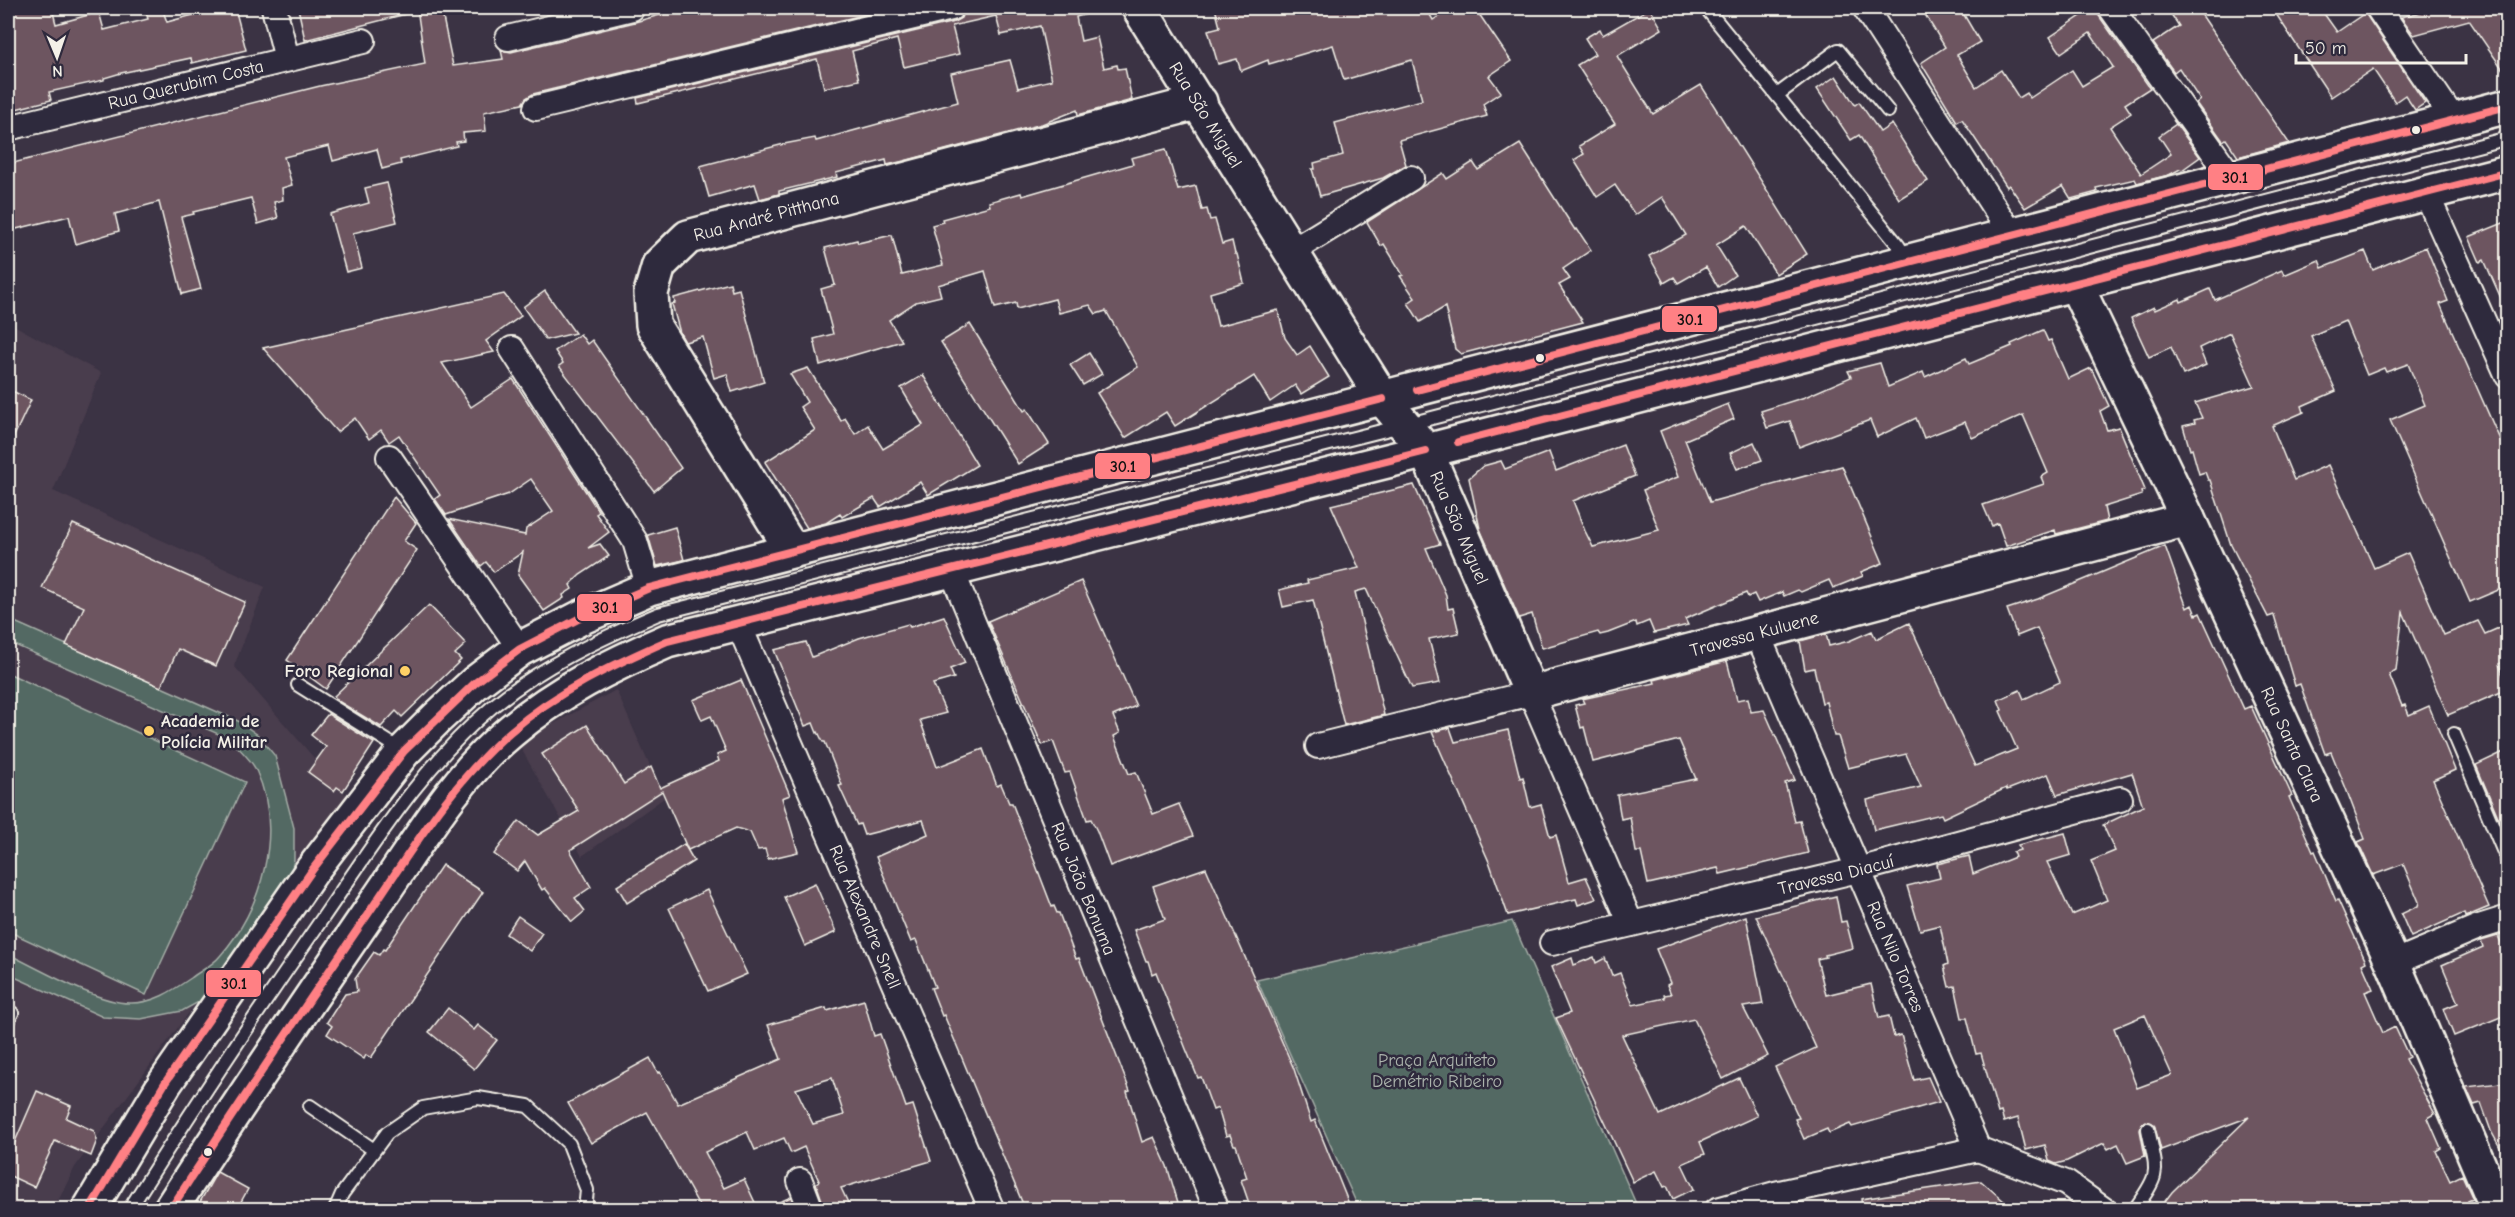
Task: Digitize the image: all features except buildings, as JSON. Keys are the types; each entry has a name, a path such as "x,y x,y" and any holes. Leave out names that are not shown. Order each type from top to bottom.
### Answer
{"main road":[{"name":"Rua São Miguel","path":"1139,8 1200,102 1383,399 1426,450 1531,693"},
{"name":"Rua André Pitthana","path":"792,550 653,325 651,293 659,265 688,237 1200,102"},
{"path":"89,1209 165,1083 313,869 404,751 468,690 520,649 582,617 649,588 792,550 1383,399 2508,106"},
{"path":"170,1209 259,1073 464,775 510,731 557,697 611,665 667,641 1426,450 2508,172"},
{"name":"Rua Santa Clara","path":"2075,283 2188,519 2393,963 2498,1209"},
{"name":"Travessa Kuluene","path":"1531,693 2188,519"}],"street":[{"path":"274,8 287,59"},
{"path":"508,38 632,8"},
{"path":"536,108 951,8"},
{"path":"1865,8 2012,235"},
{"path":"2111,8 2232,178"},
{"path":"2378,8 2454,120"},
{"name":"Rua Querubim Costa","path":"8,128 363,41"},
{"path":"1292,251 1411,178"},
{"path":"2426,193 2508,376"},
{"path":"512,349 635,541 649,588"},
{"path":"389,457 520,649"},
{"name":"Rua João Bonuma","path":"951,569 1217,1209"},
{"name":"Rua Alexandre Snell","path":"738,623 992,1209"},
{"name":"Rua Nilo Torres","path":"1757,633 1978,1149"},
{"name":"Travessa Kuluene","path":"1318,746 1531,693"},
{"name":"Rua São Miguel","path":"1531,693 1631,924"},
{"name":"Travessa Diacuí","path":"1552,943 1858,870 2120,799"},
{"path":"2393,963 2476,928 2508,918"},
{"path":"1717,1209 1978,1149 2066,1183 2104,1209"},
{"path":"800,1181 811,1209"},
{"path":"1775,1194 1794,1209"}],"lane":[{"path":"1706,8 1898,245 1909,262"},
{"path":"1778,95 1838,50 1888,111"},
{"path":"129,1209 230,1053 397,810 443,755 493,707 539,673 596,641 658,614 1405,425 2508,138"},
{"path":"298,685 404,751"},
{"path":"2454,734 2508,862"},
{"path":"335,1209 342,1194 387,1133 423,1108 478,1098 528,1106 569,1144 587,1190 585,1209"},
{"path":"310,1106 374,1150"},
{"path":"2134,1209 2154,1182 2157,1170 2148,1129"}],"shaded area":[{"name":"Academia de Polícia Militar","path":"8,322 101,373 53,491 265,587 234,666 348,797 75,1167 54,1209 8,1209"},
{"path":"616,690 664,798 582,856 518,743"}],"green space":[{"path":"8,619 238,721 258,735 275,756 294,828 294,860 285,897 208,997 182,1011 141,1019 103,1017 8,974 8,954 85,991 129,1003 138,1003 162,996 210,965 220,956 248,915 265,868 268,818 264,793 256,770 230,739 8,642"},
{"path":"8,673 245,782 146,995 8,931"},
{"name":"Praça Arquiteto Demétrio Ribeiro","path":"1512,921 1637,1206 1623,1210 1359,1209 1257,980"}],"transit line":[{"name":"30.1","path":"1417,390 2508,106"},
{"name":"30.1","path":"1458,442 2508,172"},
{"name":"30.1","path":"89,1210 165,1083 313,869 404,751 475,683 520,649 582,617 649,588 1383,399"},
{"name":"30.1","path":"170,1210 268,1061 450,795 510,732 565,692 667,641 1426,451"}],"place":[{"name":"Foro Regional","path":"405,671"},
{"name":"Academia de Polícia Militar","path":"149,731"}]}
